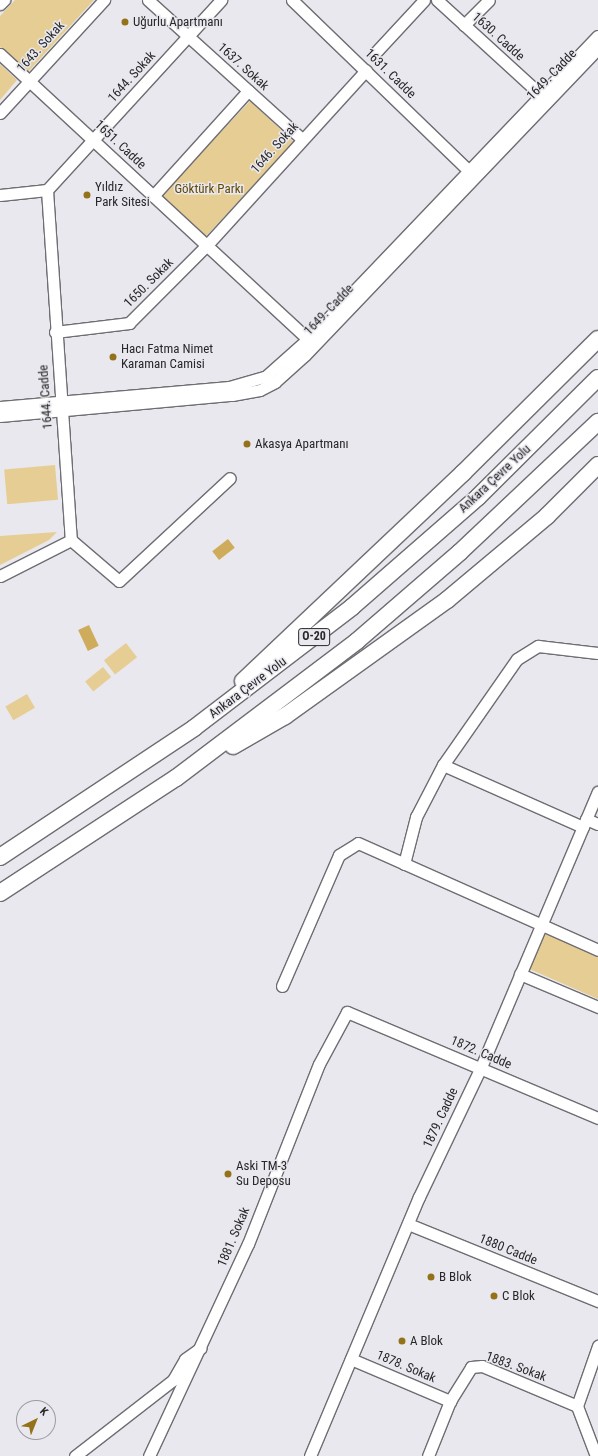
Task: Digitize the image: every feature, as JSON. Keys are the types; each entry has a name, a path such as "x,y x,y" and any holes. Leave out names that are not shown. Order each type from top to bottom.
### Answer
{"highway":[{"path":"194,728 515,424 598,339"},
{"name":"Ankara Çevre Yolu","path":"0,857 194,728 402,564 517,460 598,378"},
{"name":"O-20","path":"0,893 176,778 362,636 501,516 598,422"},
{"path":"176,778 285,716 448,600 547,516 598,465"}],"street":[{"path":"0,4 4,0"},
{"name":"1643. Sokak","path":"0,113 104,0"},
{"name":"1637. Sokak","path":"148,0 302,139"},
{"name":"1644. Sokak","path":"47,190 221,0"},
{"name":"1631. Cadde","path":"292,0 468,170"},
{"path":"375,53 424,0"},
{"name":"1630. Cadde","path":"437,0 541,95"},
{"path":"464,25 489,0"},
{"name":"1649. Cadde","path":"0,416 60,407 228,387 255,382 273,372 308,338 598,36"},
{"name":"1649. Cadde","path":"0,407 60,407 232,395 260,390 274,382 305,355 596,51"},
{"name":"1651. Cadde","path":"0,54 308,338"},
{"name":"1646. Sokak","path":"207,245 366,70"},
{"path":"153,196 248,91"},
{"path":"0,195 47,190"},
{"name":"1644. Cadde","path":"47,190 60,407 71,540"},
{"name":"1650. Sokak","path":"55,332 129,323 207,245"},
{"path":"0,576 71,540 119,581 230,478"},
{"path":"404,864 416,817 443,765 524,653 538,646 598,653"},
{"path":"443,765 585,823 598,824"},
{"name":"1879. Cadde","path":"310,1456 408,1224 481,1067 598,792"},
{"path":"282,986 342,851 358,843 598,950"},
{"path":"520,974 598,1007"},
{"name":"1872. Cadde","path":"354,1012 598,1118"},
{"name":"1881. Sokak","path":"149,1456 201,1348 319,1064 342,1016 354,1012"},
{"name":"1880 Cadde","path":"408,1224 598,1301"},
{"path":"596,1456 577,1406 598,1346"},
{"path":"75,1456 173,1380 185,1359 201,1348"},
{"name":"1878. Sokak","path":"351,1359 450,1401"},
{"name":"1883. Sokak","path":"428,1456 450,1401 465,1373 471,1367 482,1366 577,1406"}],"green space":[{"path":"15,0 94,0 28,72 0,47 0,16"},
{"path":"0,64 17,80 0,100"},
{"name":"Göktürk Parkı","path":"250,101 294,142 206,236 162,195"},
{"path":"55,465 58,500 7,504 4,469"},
{"path":"57,532 49,540 0,565 0,536"},
{"path":"126,643 137,657 115,674 104,660"},
{"path":"103,667 111,677 93,692 85,681"},
{"path":"27,694 35,708 13,720 5,706"},
{"path":"545,932 598,956 598,999 527,968"}],"shaded area":[{"path":"228,539 235,548 219,560 212,551"},
{"path":"89,625 99,646 88,651 78,630"}],"place":[{"name":"Uğurlu Apartmanı","path":"125,22"},
{"name":"Yıldız Park Sitesi","path":"87,195"},
{"name":"Hacı Fatma Nimet Karaman Camisi","path":"113,357"},
{"name":"Akasya Apartmanı","path":"247,444"},
{"name":"Aski TM-3 Su Deposu","path":"228,1174"},
{"name":"B Blok","path":"431,1277"},
{"name":"C Blok","path":"494,1296"},
{"name":"A Blok","path":"402,1341"}]}
